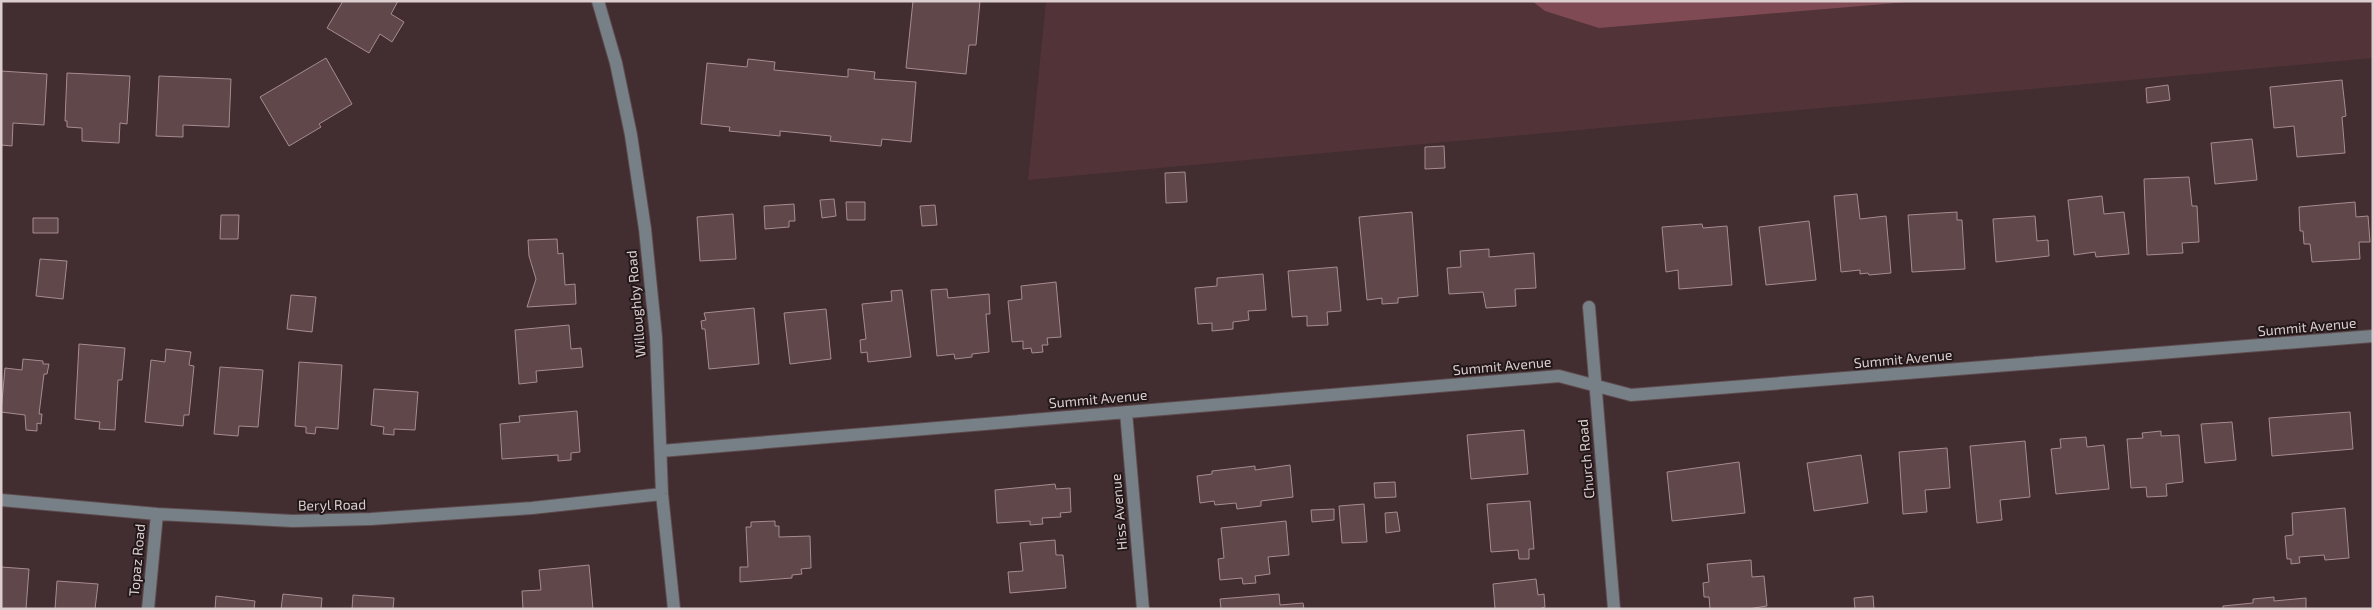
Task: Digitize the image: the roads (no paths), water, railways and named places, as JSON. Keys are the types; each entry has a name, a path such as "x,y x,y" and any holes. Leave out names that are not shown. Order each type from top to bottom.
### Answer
{"street":[{"name":"Willoughby Road","path":"598,1 616,63 632,135 644,229 656,337 662,451 662,494 674,609"},
{"name":"Church Road","path":"1589,306 1614,609"},
{"name":"Summit Avenue","path":"662,451 1559,376 1631,395 2373,336"},
{"name":"Hiss Avenue","path":"1126,412 1142,609"},
{"name":"Beryl Road","path":"1,500 156,514 293,521 371,519 532,508 662,494"},
{"name":"Topaz Road","path":"148,609 156,514"}]}
